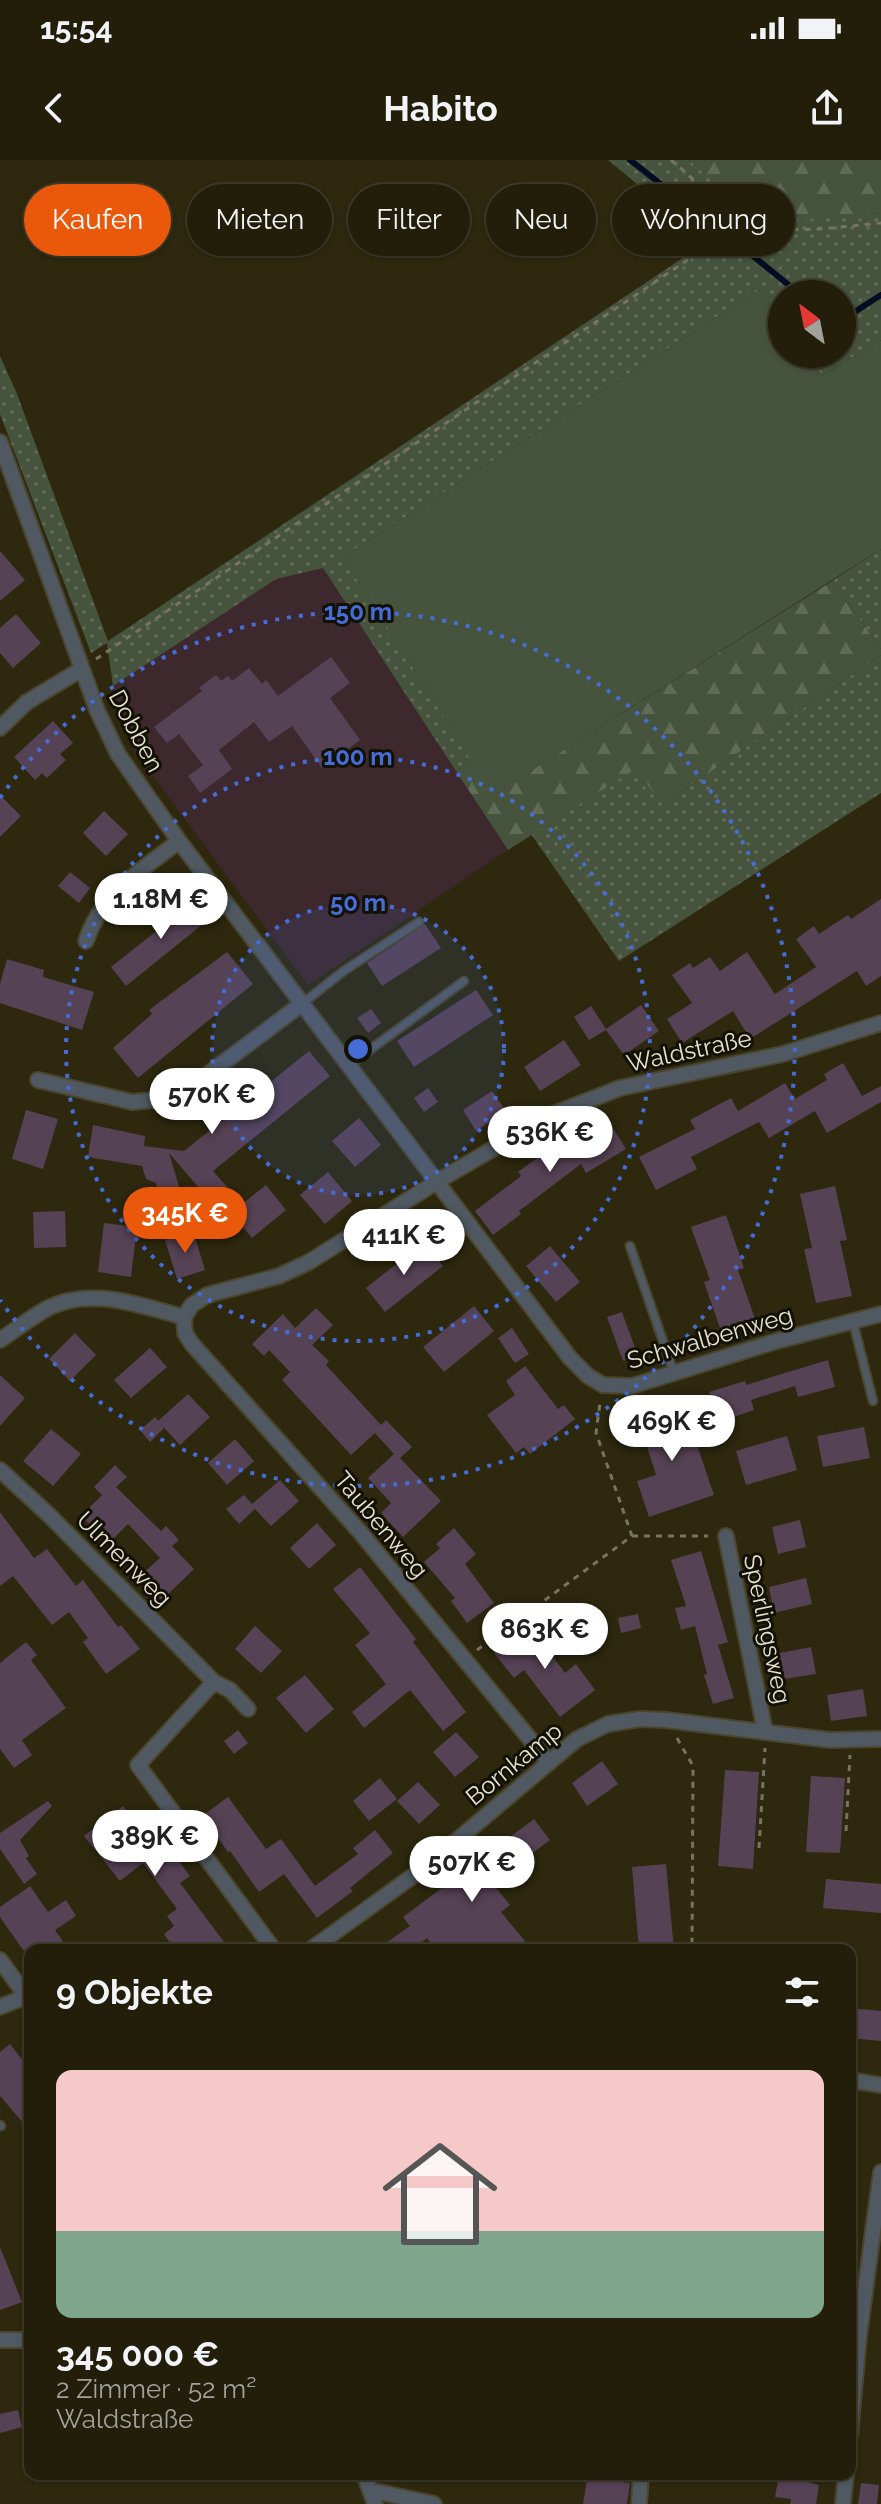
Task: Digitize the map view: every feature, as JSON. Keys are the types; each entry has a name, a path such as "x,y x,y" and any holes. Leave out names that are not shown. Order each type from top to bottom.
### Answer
{"street":[{"name":"Dobben","path":"0,442 97,710 118,754 179,841 438,1181"},
{"path":"0,728 27,702 82,669"},
{"path":"86,941 92,922 105,902 179,841"},
{"path":"38,1080 132,1102 164,1099 188,1089 303,1003"},
{"name":"Waldstraße","path":"184,1317 192,1305 207,1295 279,1276 309,1262 551,1115 620,1088 783,1054 881,1023"},
{"name":"Schwalbenweg","path":"438,1181 570,1358 588,1376 603,1385 632,1386 777,1341 881,1314"},
{"path":"0,1340 49,1307 79,1299 115,1299 184,1317"},
{"name":"Taubenweg","path":"184,1317 185,1333 192,1344 360,1532 548,1761"},
{"name":"Ulmenweg","path":"0,1470 48,1514 214,1682 230,1690 248,1709"},
{"name":"Sperlingsweg","path":"726,1536 765,1731"},
{"path":"214,1682 138,1765 270,1944"},
{"name":"Bornkamp","path":"318,1944 424,1868 548,1761 577,1739 608,1724 640,1719 666,1720 830,1740 881,1739"},
{"path":"0,1960 24,1993"},
{"path":"0,2007 24,1999"},
{"path":"856,2081 881,2085"},
{"path":"856,2369 881,2172"},
{"path":"0,2340 24,2340"},
{"path":"639,2504 641,2480"},
{"path":"843,2504 845,2480"},
{"path":"372,2497 434,2504"}],"lane":[{"path":"303,1003 345,970 419,922"},
{"path":"349,1065 464,981"},
{"path":"630,1246 674,1374"},
{"path":"852,1320 873,1401"}],"path":[{"path":"671,160 701,184"},
{"path":"795,229 881,223"},
{"path":"82,669 694,256"},
{"path":"603,1385 596,1433 632,1536"},
{"path":"464,1660 632,1536 726,1536"},
{"path":"666,1720 693,1766 692,1944"},
{"path":"759,1848 765,1731"},
{"path":"846,1831 851,1739"}],"shaded area":[{"path":"323,567 508,850 308,985 135,752 113,686 276,579"}],"green space":[{"path":"608,160 689,160 718,184 637,184"},
{"path":"689,160 881,160 881,213 795,218 795,184 717,184"},
{"path":"795,212 818,218 881,213 881,340 856,355 856,280 768,280 768,302 759,290 343,557 472,761 456,771 323,568 276,579 113,686 107,643 91,653 0,414 0,356 17,394 108,641 686,256 795,256"},
{"path":"759,290 768,302 768,368 816,368 822,376 835,368 856,368 856,355 881,340 881,549 493,795 343,557"},
{"path":"816,368 835,368 822,376"},
{"path":"881,549 881,649 832,581"},
{"path":"832,581 881,649 881,655 663,804 635,769 508,850 456,771 472,761 494,794"},
{"path":"881,655 881,793 619,961 531,834 635,768 663,804"}],"building":[{"path":"0,551 25,580 0,601"},
{"path":"16,614 41,643 13,668 0,653 0,628"},
{"path":"331,657 350,683 330,698 360,740 322,768 292,726 269,742 254,722 219,750 232,769 200,793 188,776 203,765 179,734 167,743 154,727 202,691 199,688 216,675 221,681 228,676 232,681 249,668 262,684 266,680 278,696"},
{"path":"53,721 73,743 60,754 66,760 47,778 42,773 35,780 14,757"},
{"path":"0,795 21,816 0,837"},
{"path":"104,811 128,834 106,856 83,833"},
{"path":"70,872 90,888 79,903 58,886"},
{"path":"189,897 208,920 126,986 111,967 159,929 156,925"},
{"path":"881,899 881,976 866,986 857,971 750,1039 733,1011 682,1043 667,1019 692,1003 672,975 690,963 693,968 710,957 720,971 747,952 775,994 816,967 796,939 814,926 819,934 848,915 851,919"},
{"path":"425,924 441,948 382,986 367,963"},
{"path":"227,952 253,984 138,1078 113,1048 152,1014 149,1010"},
{"path":"7,959 44,970 43,977 94,992 82,1030 0,1003 0,984"},
{"path":"476,990 493,1015 414,1067 397,1041"},
{"path":"641,1005 659,1031 624,1055 606,1030 589,1040 574,1017 591,1006 606,1029"},
{"path":"371,1009 381,1023 368,1033 357,1018"},
{"path":"564,1040 581,1065 540,1091 524,1067"},
{"path":"309,1051 330,1076 213,1171 234,1195 217,1209 169,1153 181,1193 161,1200 156,1183 146,1179 142,1166 88,1157 93,1125 145,1136 144,1146 184,1151"},
{"path":"843,1063 862,1096 881,1086 881,1102 827,1133 815,1111 769,1138 759,1122 691,1157 697,1169 656,1190 639,1157 695,1129 690,1120 731,1098 738,1111 785,1083 795,1099 827,1080 824,1074"},
{"path":"428,1088 438,1102 424,1112 414,1098"},
{"path":"492,1091 506,1111 476,1131 463,1110"},
{"path":"26,1110 58,1119 43,1169 12,1159"},
{"path":"359,1118 381,1145 355,1167 332,1141"},
{"path":"608,1120 626,1149 586,1173 581,1164 493,1235 475,1211 521,1176 518,1172 547,1151 550,1155"},
{"path":"328,1172 352,1201 325,1224 300,1195"},
{"path":"266,1185 286,1210 252,1238 231,1213"},
{"path":"835,1186 847,1240 840,1241 852,1296 816,1303 804,1249 812,1248 800,1194"},
{"path":"65,1211 66,1247 34,1248 33,1212"},
{"path":"726,1215 744,1268 738,1270 756,1322 722,1334 704,1282 710,1280 691,1227"},
{"path":"104,1223 137,1227 131,1277 98,1272"},
{"path":"193,1231 205,1270 177,1279 165,1240"},
{"path":"424,1242 443,1266 385,1312 366,1288"},
{"path":"550,1246 580,1282 556,1302 526,1266"},
{"path":"474,1306 494,1331 444,1372 423,1347"},
{"path":"316,1308 333,1325 312,1345 329,1361 326,1365 381,1425 386,1420 412,1447 400,1458 441,1501 403,1537 381,1513 391,1503 368,1478 394,1454 375,1433 351,1455 282,1380 290,1372 269,1350 264,1356 252,1344 283,1314 295,1328"},
{"path":"622,1312 638,1356 623,1361 607,1317"},
{"path":"512,1328 529,1354 515,1363 498,1338"},
{"path":"75,1333 96,1355 70,1381 49,1359"},
{"path":"150,1348 167,1367 131,1398 114,1380"},
{"path":"828,1360 835,1387 798,1397 795,1386 751,1400 754,1410 719,1422 709,1392 745,1381 746,1385"},
{"path":"525,1366 558,1409 564,1405 575,1419 530,1454 524,1447 516,1453 487,1415 515,1395 506,1381"},
{"path":"0,1375 25,1398 0,1426"},
{"path":"188,1394 210,1417 180,1445 158,1421"},
{"path":"683,1404 714,1495 649,1517 637,1481 656,1475 638,1419"},
{"path":"155,1417 164,1428 150,1442 140,1430"},
{"path":"864,1427 870,1458 823,1467 817,1436"},
{"path":"51,1429 81,1454 53,1486 23,1461"},
{"path":"787,1436 797,1470 746,1485 736,1451"},
{"path":"235,1439 254,1461 227,1485 208,1463"},
{"path":"115,1465 127,1477 116,1487 161,1531 166,1526 179,1540 172,1546 194,1569 162,1600 139,1577 160,1558 128,1524 109,1543 81,1516 102,1495 94,1487"},
{"path":"280,1480 299,1501 271,1526 255,1509 239,1524 226,1509 244,1495 252,1504"},
{"path":"0,1512 34,1558 47,1549 76,1586 83,1580 118,1627 121,1625 140,1649 106,1674 83,1642 88,1638 69,1612 52,1625 13,1576 0,1586"},
{"path":"800,1520 806,1547 778,1554 772,1527"},
{"path":"317,1523 336,1545 309,1569 290,1548"},
{"path":"454,1528 476,1554 465,1564 494,1603 467,1623 451,1601 455,1598 424,1562 440,1548 436,1544"},
{"path":"701,1551 728,1642 718,1645 734,1698 713,1704 695,1626 681,1630 675,1608 686,1606 671,1560"},
{"path":"360,1567 416,1639 413,1642 466,1712 443,1731 410,1690 364,1728 352,1712 386,1684 355,1645 370,1633 333,1589"},
{"path":"806,1578 812,1604 774,1613 769,1587"},
{"path":"638,1614 641,1628 621,1633 618,1618"},
{"path":"255,1626 282,1651 261,1673 235,1649"},
{"path":"530,1626 565,1673 576,1664 595,1690 560,1717 524,1670 514,1678 494,1653"},
{"path":"26,1642 37,1655 31,1660 66,1708 22,1740 32,1755 14,1768 0,1749 0,1663"},
{"path":"811,1647 816,1674 778,1680 774,1654"},
{"path":"305,1675 334,1709 306,1733 276,1698"},
{"path":"863,1689 867,1716 831,1721 827,1695"},
{"path":"238,1730 248,1743 234,1754 224,1741"},
{"path":"456,1732 479,1757 455,1777 433,1752"},
{"path":"602,1761 618,1784 587,1806 572,1783"},
{"path":"725,1770 759,1772 753,1869 718,1866"},
{"path":"811,1776 845,1778 840,1853 806,1852"},
{"path":"380,1778 397,1799 369,1821 353,1801"},
{"path":"418,1782 440,1805 419,1824 397,1801"},
{"path":"228,1797 266,1849 281,1839 315,1886 358,1854 353,1848 375,1830 393,1853 350,1888 353,1891 317,1918 284,1874 259,1892 228,1852 202,1816"},
{"path":"48,1801 52,1806 20,1840 29,1856 26,1858 37,1874 24,1884 0,1849 0,1833"},
{"path":"123,1806 159,1853 168,1846 190,1876 180,1883 226,1944 171,1944 164,1934 174,1926 167,1916 177,1909 143,1863 120,1881 84,1836"},
{"path":"534,1819 550,1840 492,1883 510,1905 501,1912 525,1941 522,1944 432,1944 427,1938 420,1944 384,1944 410,1926 403,1917"},
{"path":"666,1864 673,1944 638,1944 632,1867"},
{"path":"826,1879 881,1884 881,1913 823,1908"},
{"path":"30,1886 48,1912 66,1900 76,1916 55,1930 65,1944 24,1944 23,1950 0,1917 0,1907"},
{"path":"856,2009 881,2011 881,2041 856,2039"},
{"path":"10,2044 24,2062 24,2124 0,2096 0,2052"},
{"path":"0,2247 22,2302 0,2310"},
{"path":"18,2410 22,2427 0,2433 0,2414"},
{"path":"587,2480 630,2483 627,2504 583,2504"},
{"path":"778,2480 799,2480 819,2485 816,2504 790,2504 791,2499 775,2497"},
{"path":"861,2483 879,2485 877,2504 858,2504"}],"waterway":[{"path":"630,160 661,184"},
{"path":"753,256 783,280"},
{"path":"856,311 881,295"}]}
